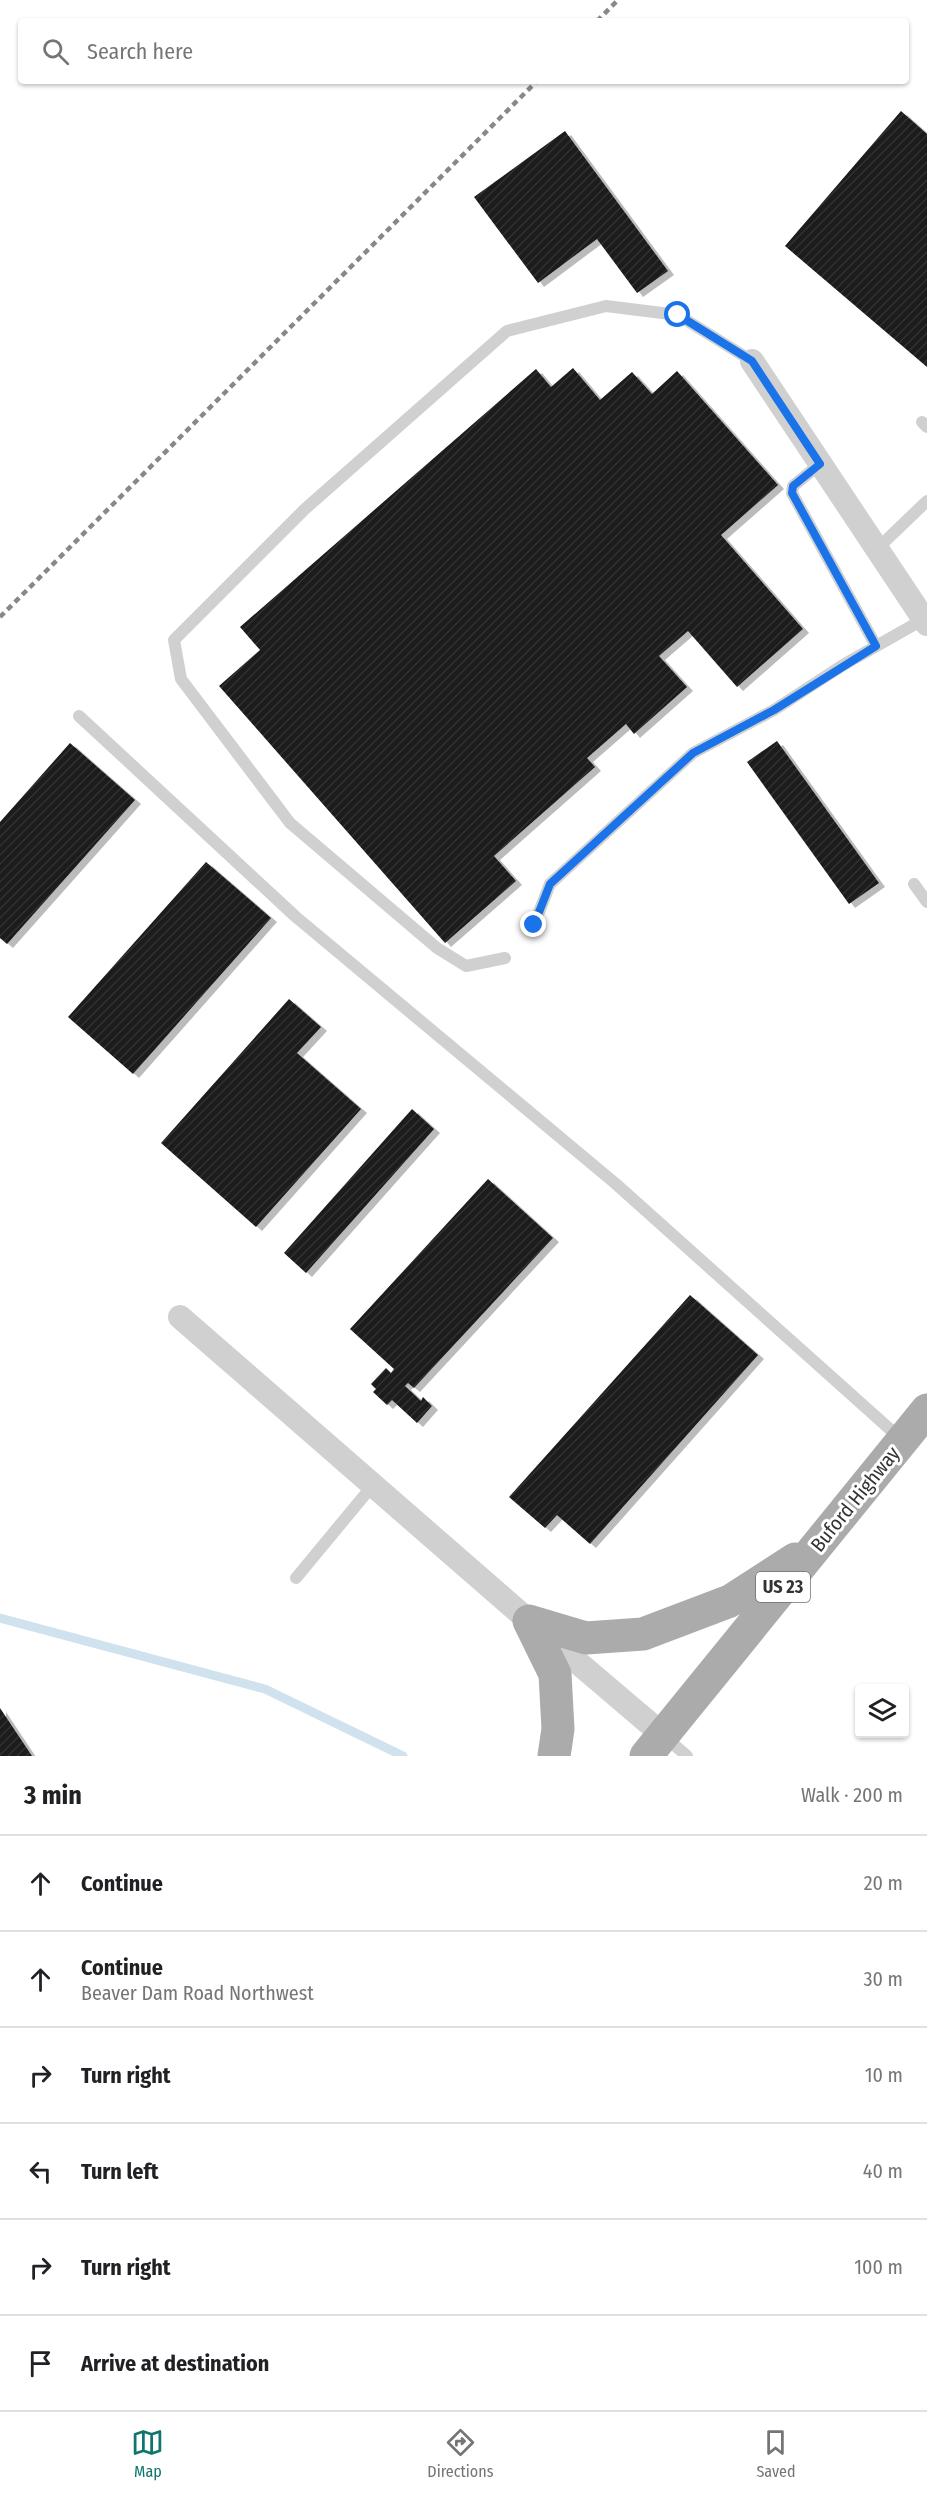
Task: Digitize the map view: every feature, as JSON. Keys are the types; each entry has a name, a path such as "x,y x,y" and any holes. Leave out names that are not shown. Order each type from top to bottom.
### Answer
{"main road":[{"name":"Buford Highway","path":"665,1749 819,1543 927,1410"},
{"path":"529,1621 586,1638 643,1634 730,1601 819,1543"},
{"path":"529,1621 555,1674 558,1729 554,1756"}],"street":[{"path":"752,361 926,621"},
{"path":"180,1317 529,1621 665,1749"}],"lane":[{"path":"505,958 466,966 437,948 290,823 181,679 174,640 305,508 507,332 606,306 678,315 752,361"},
{"path":"820,464 793,486 792,493 876,646"},
{"path":"877,549 927,501"},
{"path":"534,925 550,884 693,753 774,710 876,646 926,621"},
{"path":"79,716 296,917 616,1184 903,1440"},
{"path":"914,884 927,902"},
{"path":"296,1578 373,1485"}],"building":[{"path":"901,111 927,134 927,367 785,246"},
{"path":"565,131 668,271 637,293 597,239 538,283 474,197"},
{"path":"573,368 600,400 632,372 652,394 677,371 778,485 721,535 803,629 737,687 688,631 659,656 687,687 634,734 626,724 587,758 595,767 494,856 516,881 445,943 219,686 260,650 240,627 536,369 551,387"},
{"path":"777,741 879,883 849,904 747,762"},
{"path":"70,743 135,800 7,944 0,938 0,822"},
{"path":"206,862 271,918 133,1074 68,1017"},
{"path":"289,999 321,1027 297,1053 361,1109 256,1227 161,1143"},
{"path":"412,1109 434,1129 306,1273 284,1253"},
{"path":"488,1179 553,1238 414,1388 408,1383 405,1386 421,1401 423,1397 432,1406 417,1423 392,1400 387,1405 373,1392 376,1389 371,1384 386,1368 391,1373 394,1369 350,1329"},
{"path":"690,1295 758,1355 590,1544 557,1515 545,1528 509,1497"},
{"path":"0,1708 32,1756 0,1756"}],"waterway":[{"path":"0,1618 265,1689 403,1756"}],"railway":[{"path":"600,18 618,0"},
{"path":"0,617 534,84"}],"route":[{"path":"534,925 550,884 693,753 774,710 876,646 792,493 793,486 820,464 752,361 678,315"}]}
